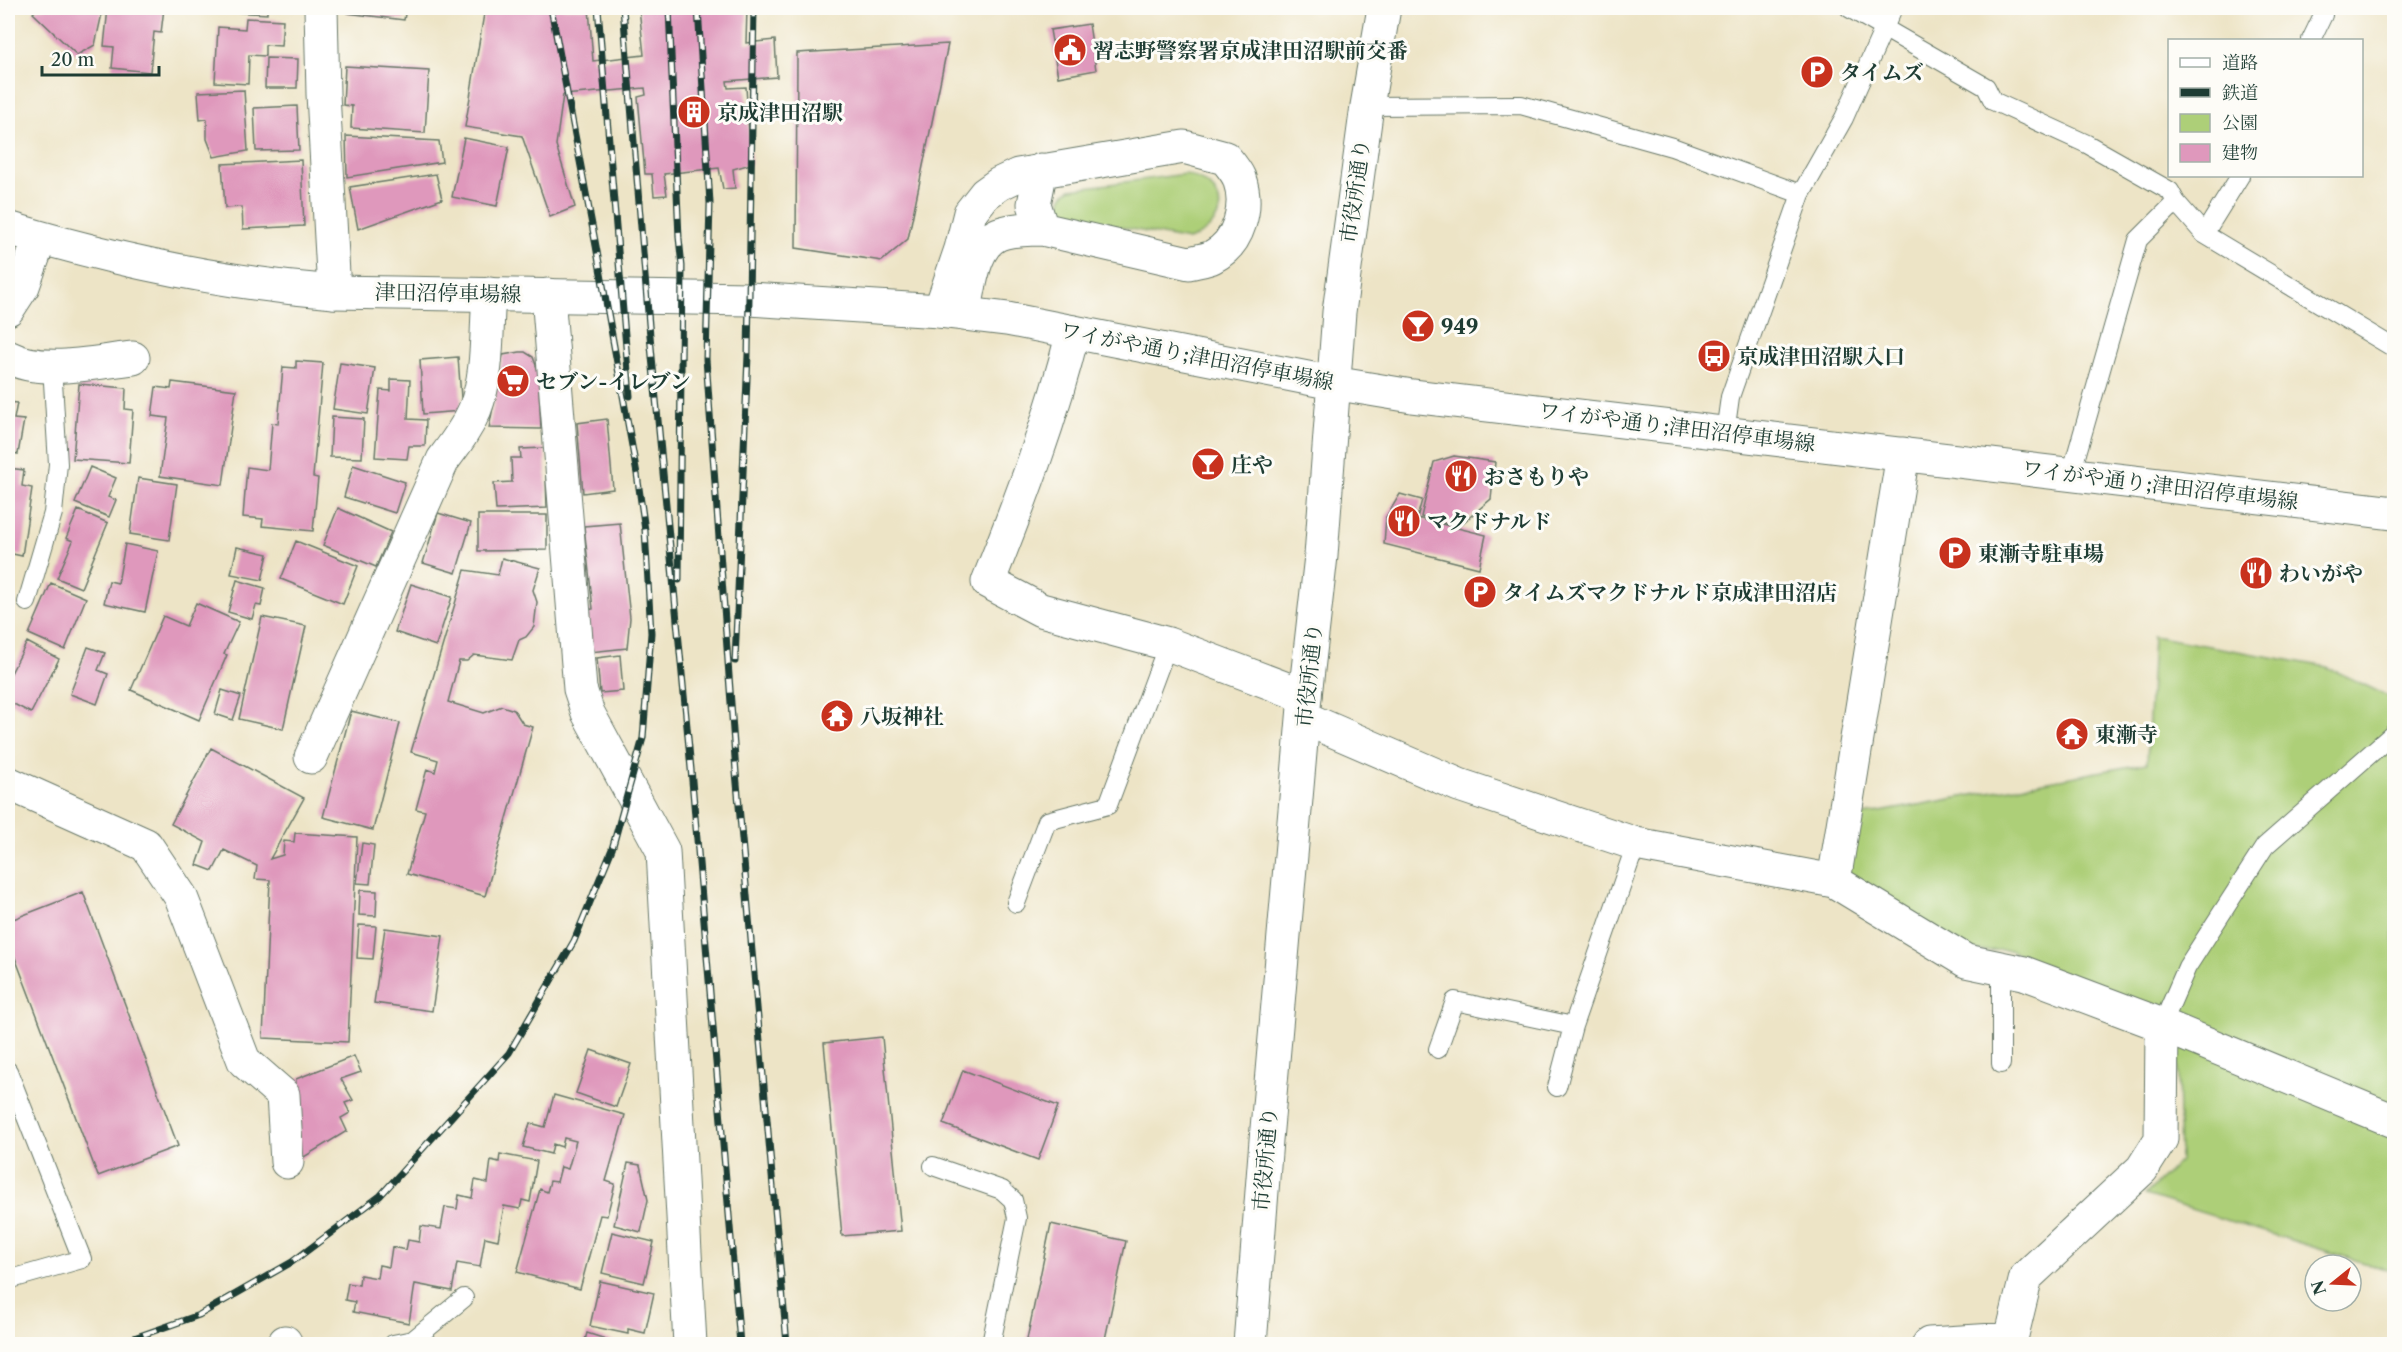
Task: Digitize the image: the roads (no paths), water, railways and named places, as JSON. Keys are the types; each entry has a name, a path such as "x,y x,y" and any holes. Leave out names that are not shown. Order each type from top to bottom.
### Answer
{"street":[{"path":"321,8 322,72 334,292"},
{"name":"市役所通り","path":"1250,1344 1305,707 1321,556 1339,312 1367,106 1384,8"},
{"path":"1184,147 1225,158 1238,177 1243,200 1240,225 1226,245 1212,257 1189,262 1042,229 1021,230 998,235 983,248 952,312 970,213 985,194 1018,175 1184,147"},
{"path":"1041,170 1034,204 1042,229"},
{"name":"津田沼停車場線","path":"8,228 139,263 275,287 334,292 749,299 952,312"},
{"path":"8,309 23,286 40,238"},
{"path":"311,757 443,460 463,434 476,406 483,376 489,294"},
{"path":"548,295 580,689 588,713 663,851 690,1344"},
{"name":"ワイがや通り;津田沼停車場線","path":"952,312 1007,319 1333,383 1412,396 2394,513"},
{"path":"1072,332 1062,379 1031,474 988,582 1041,610 1168,644 1305,707 1459,785 1636,844 1834,881 1966,961 2024,973 2162,1025 2394,1121"},
{"path":"8,357 21,364 52,366 133,358"},
{"path":"1834,881 1903,454"},
{"path":"8,783 146,845 181,897 244,1061 283,1095 287,1162"},
{"path":"1929,1344 2011,1339 2026,1277 2142,1169 2161,1139 2162,1025"}],"lane":[{"path":"1849,8 1986,87 1993,101 2087,144 2170,191 2176,202 2204,234 2394,348"},
{"path":"1725,432 1730,397 1801,194 1844,118 1893,8"},
{"path":"2311,39 2323,15"},
{"path":"1367,106 1521,105 1672,147 1801,194"},
{"path":"2204,234 2239,177"},
{"path":"2072,474 2138,240 2176,202"},
{"path":"27,602 53,513 58,464 52,366"},
{"path":"1017,903 1047,821 1108,806 1168,644"},
{"path":"2162,1025 2187,967 2265,846 2394,733"},
{"path":"1557,1087 1573,1026 1636,844"},
{"path":"2001,968 2001,1064"},
{"path":"1438,1049 1455,1001 1573,1026"},
{"path":"8,1071 82,1259 8,1280"},
{"path":"933,1166 1002,1190 1013,1200 1017,1218 991,1344"},
{"path":"393,1344 413,1340 464,1298"}],"railway":[{"path":"117,1344 199,1315 292,1262 380,1196 509,1053 574,941 612,849 643,738 651,633 645,530 596,246 551,8"},
{"path":"598,8 630,396"},
{"path":"623,8 740,1344"},
{"path":"669,8 682,266 679,580"},
{"path":"698,8 710,203 706,359 736,772 787,1344"},
{"path":"735,661 748,355 754,8"}],"place":[{"name":"習志野警察署京成津田沼駅前交番","path":"1070,50"},
{"name":"タイムズ","path":"1817,72"},
{"name":"京成津田沼駅","path":"694,112"},
{"name":"949","path":"1418,326"},
{"name":"京成津田沼駅入口","path":"1714,356"},
{"name":"セブン-イレブン","path":"513,381"},
{"name":"庄や","path":"1208,464"},
{"name":"おさもりや","path":"1461,476"},
{"name":"マクドナルド","path":"1404,521"},
{"name":"東漸寺駐車場","path":"1955,553"},
{"name":"わいがや","path":"2256,573"},
{"name":"タイムズマクドナルド京成津田沼店","path":"1480,592"},
{"name":"八坂神社","path":"837,716"},
{"name":"東漸寺","path":"2072,734"}]}
